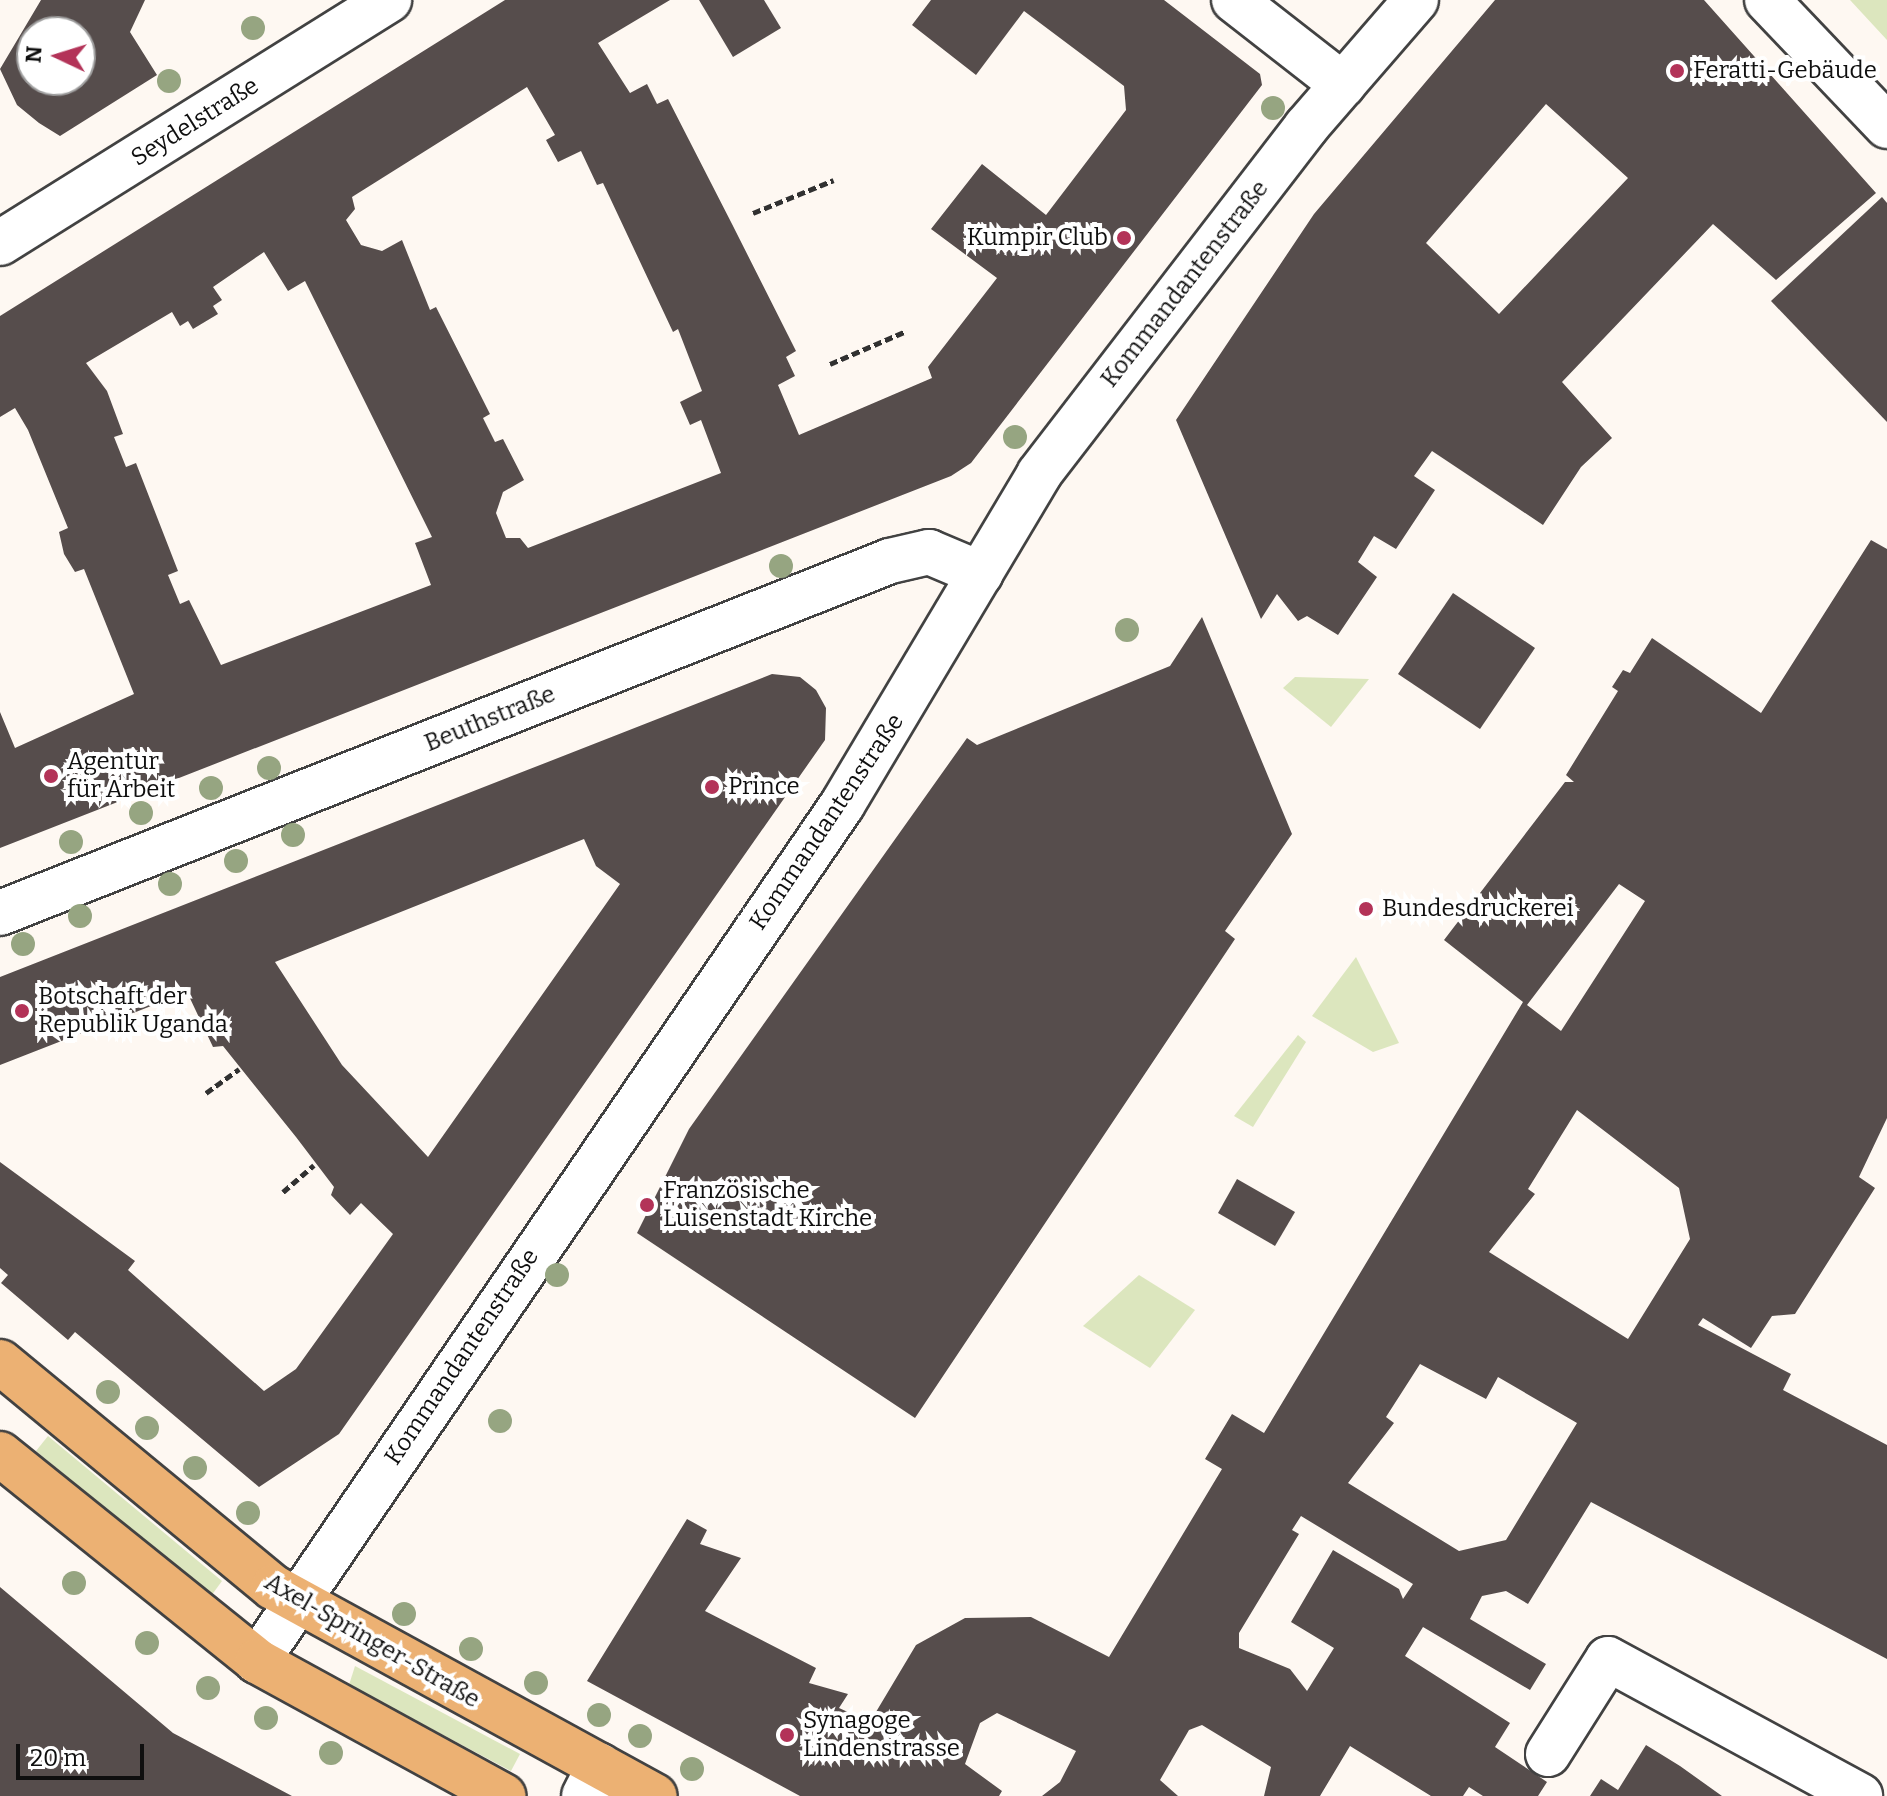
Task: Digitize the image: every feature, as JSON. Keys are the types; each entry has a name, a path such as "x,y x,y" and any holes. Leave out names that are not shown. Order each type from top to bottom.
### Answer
{"main road":[{"name":"Axel-Springer-Straße","path":"5,1376 298,1602 592,1781 655,1796"},
{"path":"0,1454 257,1661 504,1796"}],"street":[{"name":"Seydelstraße","path":"0,243 389,0"},
{"path":"1234,0 1343,85"},
{"name":"Kommandantenstraße","path":"257,1661 849,794 1039,474 1343,85 1416,0"},
{"path":"1767,0 1887,126"},
{"name":"Beuthstraße","path":"0,913 890,561 929,552 981,574"},
{"path":"1548,1754 1608,1659 1860,1796"}],"path":[{"path":"753,213 834,180"},
{"path":"830,364 904,332"},
{"path":"206,1093 239,1069"},
{"path":"283,1192 314,1165"}],"green space":[{"path":"1850,0 1887,0 1887,40"},
{"path":"1295,677 1369,679 1331,727 1283,688"},
{"path":"1356,957 1399,1043 1373,1052 1312,1016"},
{"path":"1298,1035 1306,1042 1253,1127 1234,1116"},
{"path":"1139,1275 1195,1310 1150,1368 1083,1326"},
{"path":"48,1436 222,1581 211,1596 36,1451"},
{"path":"355,1666 520,1754 511,1771 349,1685"}],"building":[{"path":"41,0 145,0 130,32 157,75 60,136 17,105 0,69 16,42 16,96 96,96 96,16 31,16"},
{"path":"505,0 670,0 598,43 630,93 647,84 657,104 668,99 796,351 786,357 795,376 778,385 799,435 932,378 928,367 997,278 931,229 982,164 1046,215 1126,110 1124,86 1024,11 976,75 912,25 931,0 1164,0 1260,74 1262,85 971,463 951,476 0,848 0,712 15,748 134,694 84,569 75,572 64,554 59,532 68,528 28,430 15,408 0,417 0,316","holes":["527,87 555,135 546,140 558,162 581,151 597,185 603,183 673,332 678,329 702,391 680,402 690,425 701,420 721,473 528,548 520,538 506,538 496,513 503,492 524,480 503,439 495,442 483,418 490,414 436,307 430,310 402,240 382,251 361,245 346,220 355,209 352,197","264,252 288,291 305,281 432,537 415,543 431,585 221,665 189,600 180,604 168,575 178,571 136,463 126,467 114,437 123,434 107,391 86,363 172,312 180,326 188,321 193,329 218,314 213,306 222,300 213,287"]},
{"path":"699,0 764,0 781,28 733,57"},
{"path":"1495,0 1704,0 1876,193 1776,280 1713,224 1562,382 1612,438 1581,467 1543,525 1432,451 1414,476 1435,490 1396,549 1374,536 1358,562 1377,577 1338,635 1307,616 1298,621 1277,594 1261,619 1176,420 1314,214","holes":["1546,104 1628,178 1499,314 1426,243"]},
{"path":"1882,197 1887,203 1887,422 1771,301"},
{"path":"1871,540 1887,549 1887,1118 1859,1177 1875,1188 1795,1314 1772,1316 1751,1348 1703,1318 1698,1325 1791,1374 1783,1390 1887,1445 1887,1659 1591,1502 1528,1604 1506,1591 1482,1596 1470,1619 1546,1664 1530,1690 1423,1627 1405,1656 1510,1723 1495,1747 1547,1782 1538,1796 1483,1796 1469,1787 1463,1796 1431,1796 1350,1746 1320,1796 1264,1796 1271,1767 1202,1725 1189,1730 1160,1780 1178,1796 1042,1796 1060,1782 1076,1751 997,1713 980,1723 965,1764 1002,1791 999,1796 800,1796 587,1681 687,1519 707,1530 700,1544 741,1558 705,1611 816,1668 809,1683 848,1694 839,1708 870,1722 916,1645 965,1618 1031,1617 1109,1657 1222,1469 1205,1459 1232,1414 1264,1433 1523,1002 1444,940 1565,782 1574,782 1566,775 1618,691 1612,687 1623,670 1630,673 1652,638 1761,713","holes":["1619,884 1645,901 1561,1031 1527,1005","1577,1110 1679,1188 1690,1239 1628,1339 1489,1252 1535,1194 1528,1189","1420,1364 1486,1399 1498,1377 1577,1423 1506,1540 1459,1551 1348,1483 1394,1423 1386,1417","1301,1516 1413,1584 1403,1599 1399,1589 1333,1550 1291,1622 1334,1648 1307,1691 1290,1669 1239,1648 1239,1633 1299,1534 1292,1530"]},
{"path":"1453,593 1535,648 1480,729 1398,674"},
{"path":"1202,617 1292,834 1225,931 1235,939 915,1418 637,1233 689,1129 967,738 977,745 1170,666"},
{"path":"772,674 800,677 816,690 826,708 825,740 339,1434 259,1487 75,1332 68,1340 1,1283 8,1275 0,1268 0,1162 135,1261 128,1270 264,1391 296,1369 393,1234 361,1203 350,1215 331,1195 334,1187 296,1137 223,1046 213,1047 187,992 0,1065 0,977","holes":["584,839 596,866 620,884 428,1157 342,1065 275,962"]},
{"path":"1237,1179 1295,1212 1275,1246 1218,1213"},
{"path":"0,1587 173,1733 292,1796 0,1796"},
{"path":"1646,1745 1722,1796 1590,1796 1601,1779 1618,1790"}],"place":[{"name":"Feratti-Gebäude","path":"1677,71"},
{"name":"Kumpir Club","path":"1124,238"},
{"name":"Agentur für Arbeit","path":"51,776"},
{"name":"Prince","path":"712,787"},
{"name":"Bundesdruckerei","path":"1366,909"},
{"name":"Botschaft der Republik Uganda","path":"22,1011"},
{"name":"Französische Luisenstadt Kirche","path":"647,1205"},
{"name":"Synagoge Lindenstrasse","path":"787,1735"}]}
